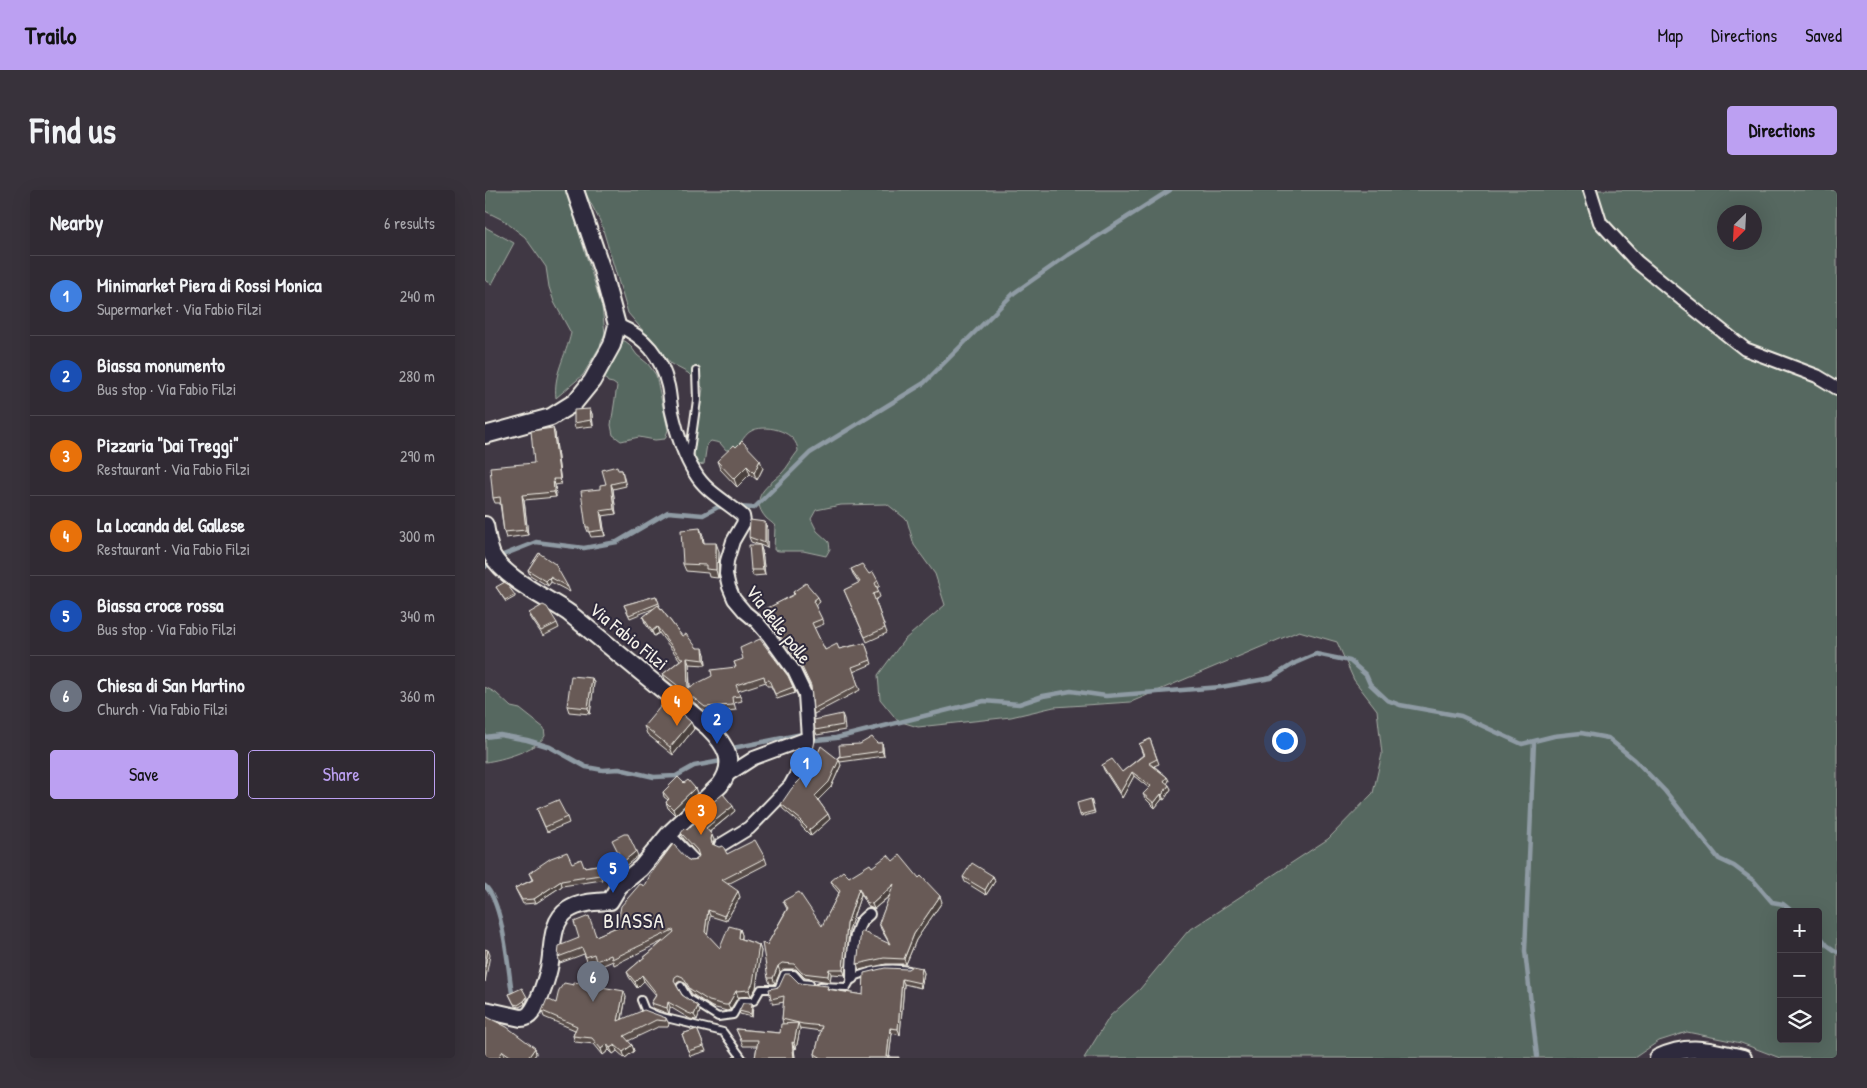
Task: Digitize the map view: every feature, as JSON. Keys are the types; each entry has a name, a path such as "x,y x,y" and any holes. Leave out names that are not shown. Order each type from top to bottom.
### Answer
{"street":[{"path":"485,435 551,416 575,402 604,362 612,345 617,325 602,270 575,190"},
{"path":"1590,190 1601,222 1637,262 1687,303 1745,349 1817,376 1837,388"},
{"path":"617,325 631,331 643,341 655,352 663,366 679,442 689,462"},
{"name":"Via delle polle","path":"689,462 705,487 744,518 744,522 729,550 726,574 729,587 734,599 781,650 801,686 805,694 809,738"},
{"name":"Via Fabio Filzi","path":"485,525 492,554 498,564 531,590 551,600 577,619 715,733 721,740 729,759 727,776"},
{"path":"485,1010 521,1018 531,1014 548,973 557,923 563,915 569,910 589,902 609,901 619,886 641,868 669,834 712,794 727,776 754,758 809,738"},
{"path":"721,845 749,828 781,797 797,775 809,738"},
{"path":"669,834 694,860"},
{"path":"852,978 852,956 857,937 861,922 869,914"},
{"path":"1658,1058 1687,1048 1743,1058"}],"lane":[{"path":"689,462 697,400 696,371"},
{"path":"681,986 689,998 718,1017 733,1015 741,1001 754,1001 761,989 778,989 784,974 794,974 802,983 847,987 852,978 872,970 891,968 909,970"},
{"path":"641,1000 645,1010 658,1016 723,1032 742,1058"}],"green space":[{"path":"485,190 566,190 602,307 605,333 600,346 583,375 556,398 556,381 571,333 554,302 549,287 546,267 525,237 503,220 485,211"},
{"path":"584,190 1837,190 1837,1058 1780,1058 1741,1043 1687,1032 1659,1041 1634,1058 1084,1058 1110,1016 1140,989 1188,931 1328,839 1373,793 1382,754 1377,710 1354,680 1337,642 1299,631 1131,702 1054,707 1011,717 918,727 898,721 880,699 878,675 904,640 945,605 935,574 914,545 907,520 887,504 841,505 816,510 811,519 817,531 829,542 830,549 826,556 803,551 774,550 775,526 761,511 759,498 766,487 784,471 798,451 793,439 781,431 759,428 749,432 731,450 726,450 720,443 711,441 707,444 704,464 699,465 695,462 694,449 703,388 688,373 671,364 628,313 601,223"},
{"path":"485,227 514,243 492,284 485,280"},
{"path":"620,341 625,341 629,344 656,375 668,430 665,439 655,440 639,437 621,441 613,435 611,425 617,386 608,382 605,378 606,367"},
{"path":"485,687 496,693 511,707 520,709 544,728 545,736 541,741 518,754 485,762"}],"building":[{"path":"590,409 591,420 574,423 574,410"},
{"path":"553,428 560,479 553,479 554,492 522,495 526,530 504,532 500,497 493,498 490,467 534,463 531,431"},
{"path":"742,441 760,460 754,473 747,466 734,479 717,461 734,445 736,447"},
{"path":"617,466 618,470 622,470 624,481 611,484 614,509 600,511 603,530 589,532 589,527 586,527 581,491 600,489 600,485 606,484 602,470"},
{"path":"750,520 765,522 765,543 749,537"},
{"path":"700,528 703,543 716,543 716,570 706,569 706,565 683,564 681,530"},
{"path":"749,545 760,545 763,570 751,570"},
{"path":"539,553 555,564 568,587 550,577 546,581 528,570"},
{"path":"862,564 869,574 873,572 878,581 875,583 879,592 873,594 885,628 865,637 844,590 860,582 851,569"},
{"path":"505,582 515,595 505,600 496,587"},
{"path":"806,583 818,597 813,601 822,619 812,623 825,650 837,644 839,649 865,643 871,660 852,667 858,685 813,709 811,686 800,663 771,624 764,610 795,594 793,592"},
{"path":"656,596 659,603 629,615 624,605"},
{"path":"543,605 547,607 557,623 541,631 529,613"},
{"path":"658,605 682,636 686,634 697,648 703,648 704,660 687,658 688,688 712,676 711,670 736,667 734,662 743,659 740,648 760,639 788,676 793,687 775,694 769,680 765,681 764,676 736,685 740,696 732,697 733,705 705,707 663,674 683,658 681,658 657,627 652,631 643,617"},
{"path":"571,676 592,678 588,708 567,706"},
{"path":"666,700 691,722 670,747 644,726"},
{"path":"842,714 843,725 815,730 814,720"},
{"path":"872,737 877,743 882,743 882,751 838,757 840,756 839,745 860,744"},
{"path":"1150,739 1157,759 1149,763 1167,777 1164,781 1169,785 1154,803 1143,794 1151,786 1132,772 1120,793 1102,765 1112,759 1122,772 1144,755 1139,744"},
{"path":"821,746 839,760 829,782 815,796 828,814 809,830 801,820 781,804 792,788 811,769"},
{"path":"678,777 684,783 688,780 695,788 673,809 666,802 669,799 663,792"},
{"path":"723,794 733,806 706,828 712,835 712,844 719,847 723,846 727,854 755,840 765,858 722,880 738,891 724,916 708,910 705,932 720,948 729,926 740,929 739,938 759,945 753,983 749,990 736,991 728,1005 725,1005 709,1001 690,989 683,977 678,975 674,981 682,995 698,1006 694,1015 668,1002 667,1008 651,1003 657,994 642,975 635,982 627,972 674,932 673,930 612,959 611,955 596,961 594,954 586,957 582,948 558,957 559,946 579,938 574,922 589,916 596,936 617,927 621,906 640,884 645,886 650,875 673,844 687,859 691,861 696,860 699,856 697,850 681,833 685,828 687,830 710,809 708,806"},
{"path":"1091,799 1094,811 1080,815 1077,803"},
{"path":"558,800 567,817 545,827 537,809"},
{"path":"628,834 636,851 623,862 612,840"},
{"path":"567,852 572,863 581,859 584,867 597,865 600,875 561,881 534,899 522,900 515,888 533,880 529,873 551,858"},
{"path":"888,855 893,861 900,855 919,878 921,876 940,896 914,934 904,959 884,958 857,964 861,931 890,944 879,923 894,884 872,904 866,902 859,888 847,924 843,969 829,969 828,976 802,973 794,964 782,963 778,966 773,978 768,978 762,943 767,945 788,908 783,901 799,892 822,926 840,891 831,881 843,871 849,877 870,864 872,867"},
{"path":"972,863 993,876 985,890 963,877"},
{"path":"485,949 488,950 485,967"},
{"path":"912,966 922,968 920,983 902,979 898,1029 890,1028 887,1057 899,1058 822,1058 815,1054 822,1026 782,1019 784,996 771,999 769,989 779,987 785,974 790,974 799,983 828,986 827,989 863,995 864,973 885,968 908,969"},
{"path":"574,982 624,991 618,1021 644,1010 666,1018 666,1021 656,1020 624,1036 632,1045 623,1052 615,1045 610,1048 607,1044 601,1049 592,1038 573,1036 577,1026 542,1011 547,999 556,1003 559,990 564,983 574,985"},
{"path":"522,988 527,997 518,1005 514,1004 509,994"},
{"path":"743,1003 752,1003 751,1014 739,1011"},
{"path":"485,1016 507,1027 535,1048 528,1058 513,1058 503,1051 498,1058 485,1058"},
{"path":"798,1023 794,1043 792,1042 794,1058 755,1058 758,1040 741,1040 736,1029 780,1033 781,1024"},
{"path":"697,1029 704,1046 688,1051 682,1034"}],"waterway":[{"path":"737,507 754,508 810,453 924,383 1014,293 1068,255 1170,190"},
{"path":"498,557 536,542 584,548 617,542 668,512 703,515 718,507 727,507"},
{"path":"485,567 492,561"},
{"path":"816,740 836,738 984,701 1019,704 1043,696 1071,691 1106,696 1221,687 1271,678 1295,663 1316,654 1350,661 1366,675 1370,684 1387,700 1400,705 1461,716 1522,744 1554,736 1581,733 1608,738 1635,760 1665,791 1719,859 1734,866 1754,881 1772,902 1783,904 1788,908"},
{"path":"733,748 802,734"},
{"path":"485,737 500,735 527,740 550,747 586,767 603,770 619,769 654,777 676,776 694,766 722,760"},
{"path":"1534,742 1525,951 1537,1056"},
{"path":"485,886 491,894 500,920 512,993"},
{"path":"1822,939 1837,952"}],"place":[{"name":"La Locanda del Gallese","path":"677,726"},
{"name":"Biassa monumento","path":"717,744"},
{"name":"Minimarket Piera di Rossi Monica","path":"806,788"},
{"name":"Pizzaria \"Dai Treggi\"","path":"701,835"},
{"name":"Biassa croce rossa","path":"613,893"},
{"name":"Chiesa di San Martino","path":"593,1002"}],"district":[{"name":"BIASSA","path":"634,920"}]}
